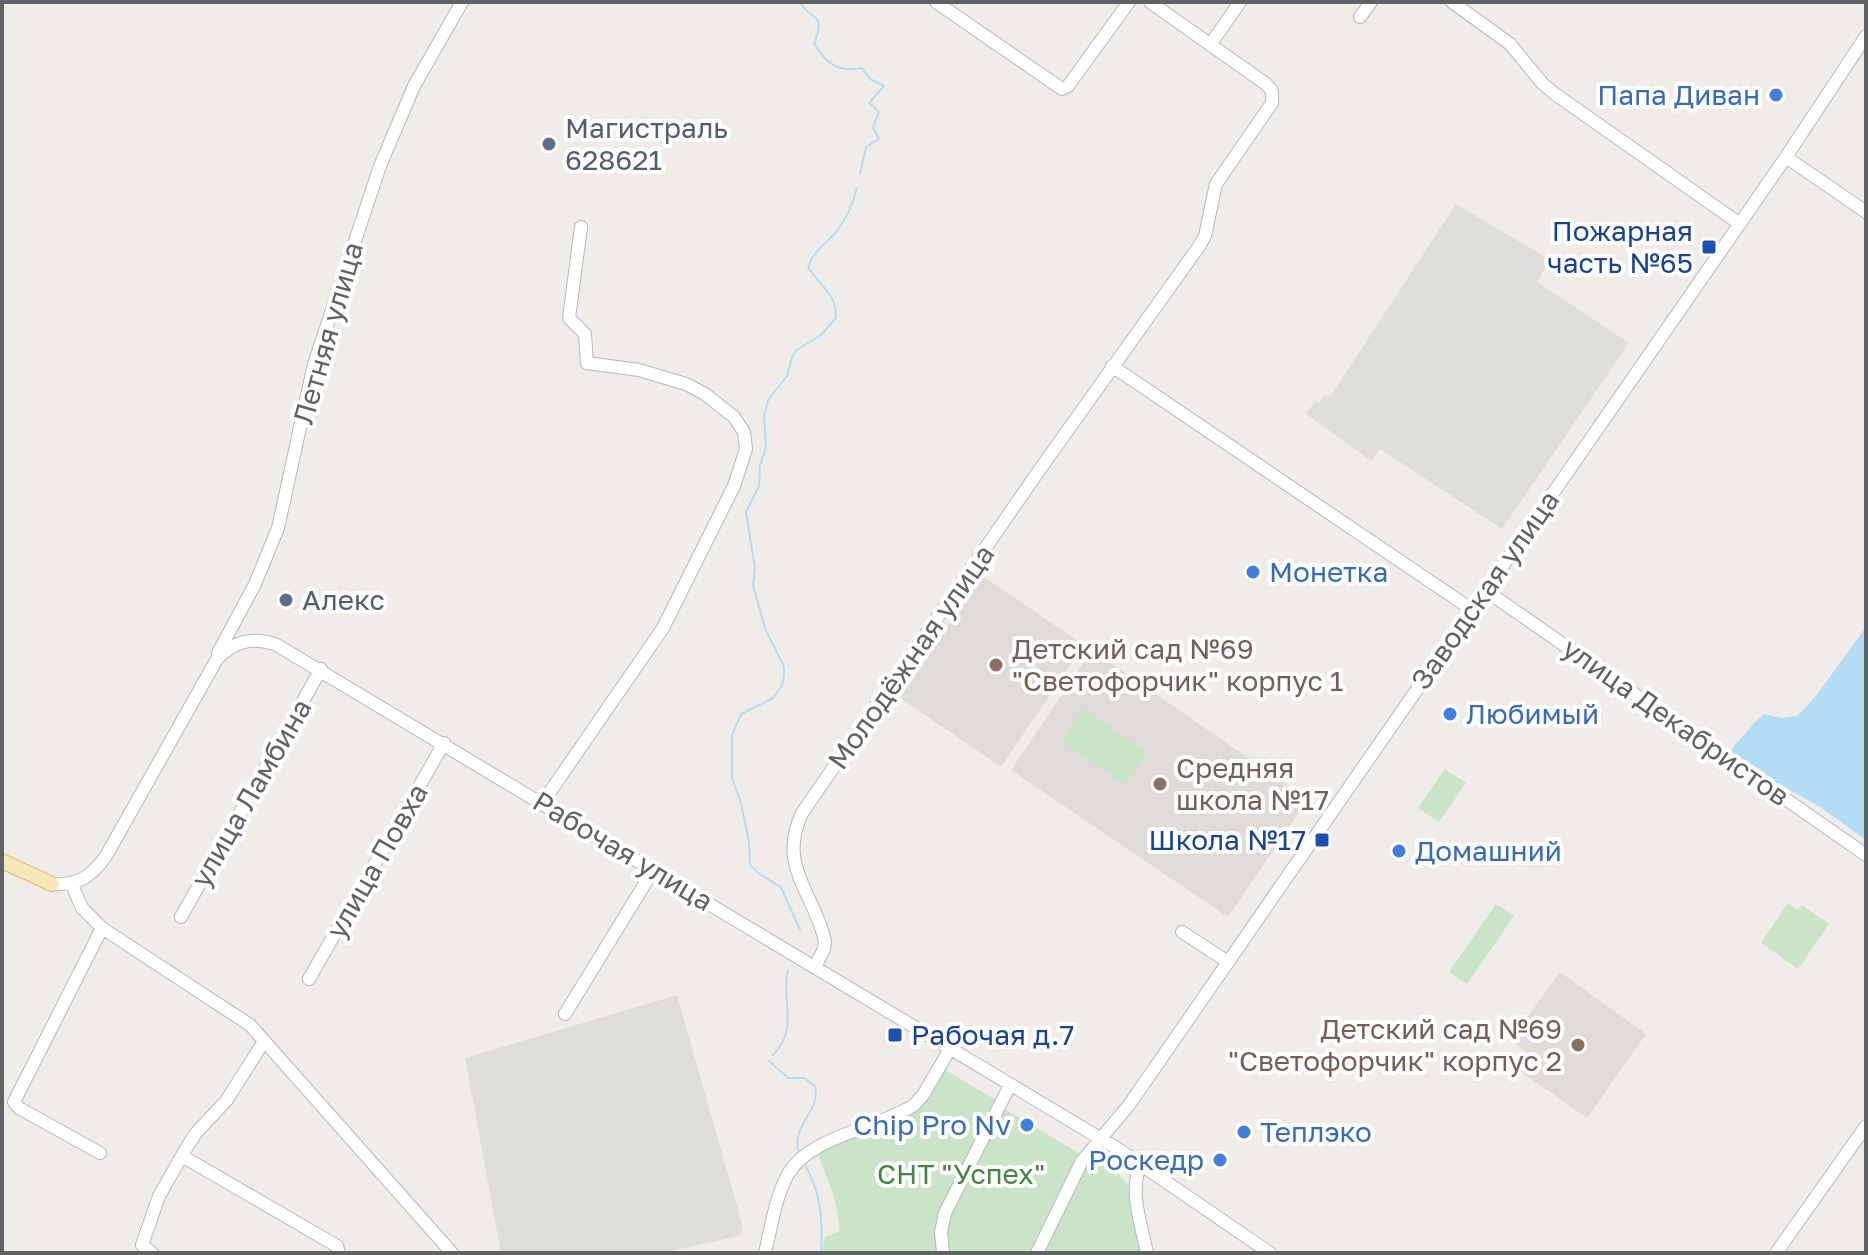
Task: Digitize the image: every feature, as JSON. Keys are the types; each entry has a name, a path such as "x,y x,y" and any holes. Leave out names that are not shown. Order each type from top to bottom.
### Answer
{"main road":[{"path":"2,861 52,884"}],"street":[{"name":"Летняя улица","path":"209,670 243,610 278,528 314,364 380,166 414,86 462,2"},
{"path":"936,2 1062,89 1068,86 1129,2"},
{"path":"1150,2 1210,45 1240,2"},
{"path":"1360,17 1371,2"},
{"path":"1452,2 1510,44 1555,94 1740,224"},
{"name":"Заводская улица","path":"1037,1253 1082,1161 1129,1105 1740,224 1866,36"},
{"name":"Молодёжная улица","path":"815,967 823,953 825,941 792,853 794,832 802,813 1112,366 1200,245 1205,236 1216,184 1272,103 1272,91 1266,84 1210,45"},
{"path":"1786,157 1866,212"},
{"path":"543,802 663,628 734,486 746,449 744,432 734,417 705,394 686,384 639,370 587,363 585,334 569,318 581,227"},
{"path":"1112,366 1471,609"},
{"name":"улица Декабристов","path":"1485,590 1866,855"},
{"name":"Рабочая улица","path":"72,885 84,879 106,856 209,670 230,647 252,640 282,647 1099,1138 1270,1253"},
{"name":"улица Ламбина","path":"181,917 321,669"},
{"name":"улица Повха","path":"309,979 444,743"},
{"path":"565,1014 654,869"},
{"path":"52,884 72,885 82,908 102,928 250,1025 452,1253"},
{"path":"100,1153 19,1108 14,1102 102,928"},
{"path":"1182,932 1228,962"},
{"path":"147,1249 159,1196 196,1133 226,1101 263,1043"},
{"path":"765,1253 784,1182 794,1166 831,1141 914,1105 950,1049"},
{"path":"943,1253 941,1232 945,1213 1010,1085"},
{"path":"1776,1253 1866,1126"},
{"path":"182,1156 337,1246 339,1253"},
{"path":"1141,1164 1136,1176 1136,1192 1147,1253"}],"shaded area":[{"path":"1456,204 1550,260 1537,282 1629,343 1502,529 1380,449 1371,461 1306,414 1315,401 1319,403 1325,395 1330,397"},
{"name":"Детский сад №69 \"Светофорчик\" корпус 1","path":"981,575 1084,645 1001,767 900,698"},
{"name":"Средняя школа №17","path":"1092,650 1308,799 1228,917 1011,770"},
{"name":"Детский сад №69 \"Светофорчик\" корпус 2","path":"1560,972 1646,1034 1587,1118 1514,1067 1525,1051 1511,1040"},
{"path":"677,995 743,1227 740,1236 662,1253 501,1253 465,1058"}],"green space":[{"path":"1083,708 1147,752 1125,785 1061,741"},
{"path":"1445,769 1466,783 1439,822 1418,808"},
{"path":"1788,903 1798,910 1802,905 1829,924 1798,969 1761,943"},
{"path":"1496,904 1514,916 1467,984 1449,972"},
{"name":"СНТ \"Успех\"","path":"942,1068 1087,1158 1097,1154 1116,1170 1128,1186 1140,1253 822,1253 825,1237 840,1231 835,1200 819,1156 822,1149 919,1107"}],"water":[{"path":"1866,627 1866,840 1820,807 1729,752 1765,714 1781,718 1797,716 1816,696"}],"waterway":[{"path":"800,2 818,22 814,43 823,56 840,68 862,68 870,79 884,86 869,103 879,112 873,127 879,139 866,147 860,174"},
{"path":"800,930 781,887 750,865 741,803 732,778 732,735 741,714 773,698 784,676 784,667 766,631 753,586 755,568 746,512 759,486 760,465 766,447 764,417 768,400 787,376 797,350 821,335 836,318 834,302 808,267 844,221 857,188"},
{"path":"773,1055 781,1045 788,1024 788,970"},
{"path":"769,1061 788,1078 804,1078 815,1086 814,1104 799,1135 799,1155"},
{"path":"805,1165 815,1186 820,1208 821,1253"}],"place":[{"name":"Папа Диван","path":"1776,95"},
{"name":"Магистраль 628621","path":"549,144"},
{"name":"Пожарная часть №65","path":"1709,247"},
{"name":"Монетка","path":"1253,572"},
{"name":"Алекс","path":"286,600"},
{"name":"Детский сад №69 \"Светофорчик\" корпус 1","path":"996,665"},
{"name":"Любимый","path":"1450,714"},
{"name":"Средняя школа №17","path":"1160,784"},
{"name":"Школа №17","path":"1322,840"},
{"name":"Домашний","path":"1399,851"},
{"name":"Рабочая д.7","path":"895,1035"},
{"name":"Детский сад №69 \"Светофорчик\" корпус 2","path":"1578,1045"},
{"name":"Chip Pro Nv","path":"1027,1125"},
{"name":"Теплэко","path":"1244,1132"},
{"name":"Роскедр","path":"1220,1160"}]}
